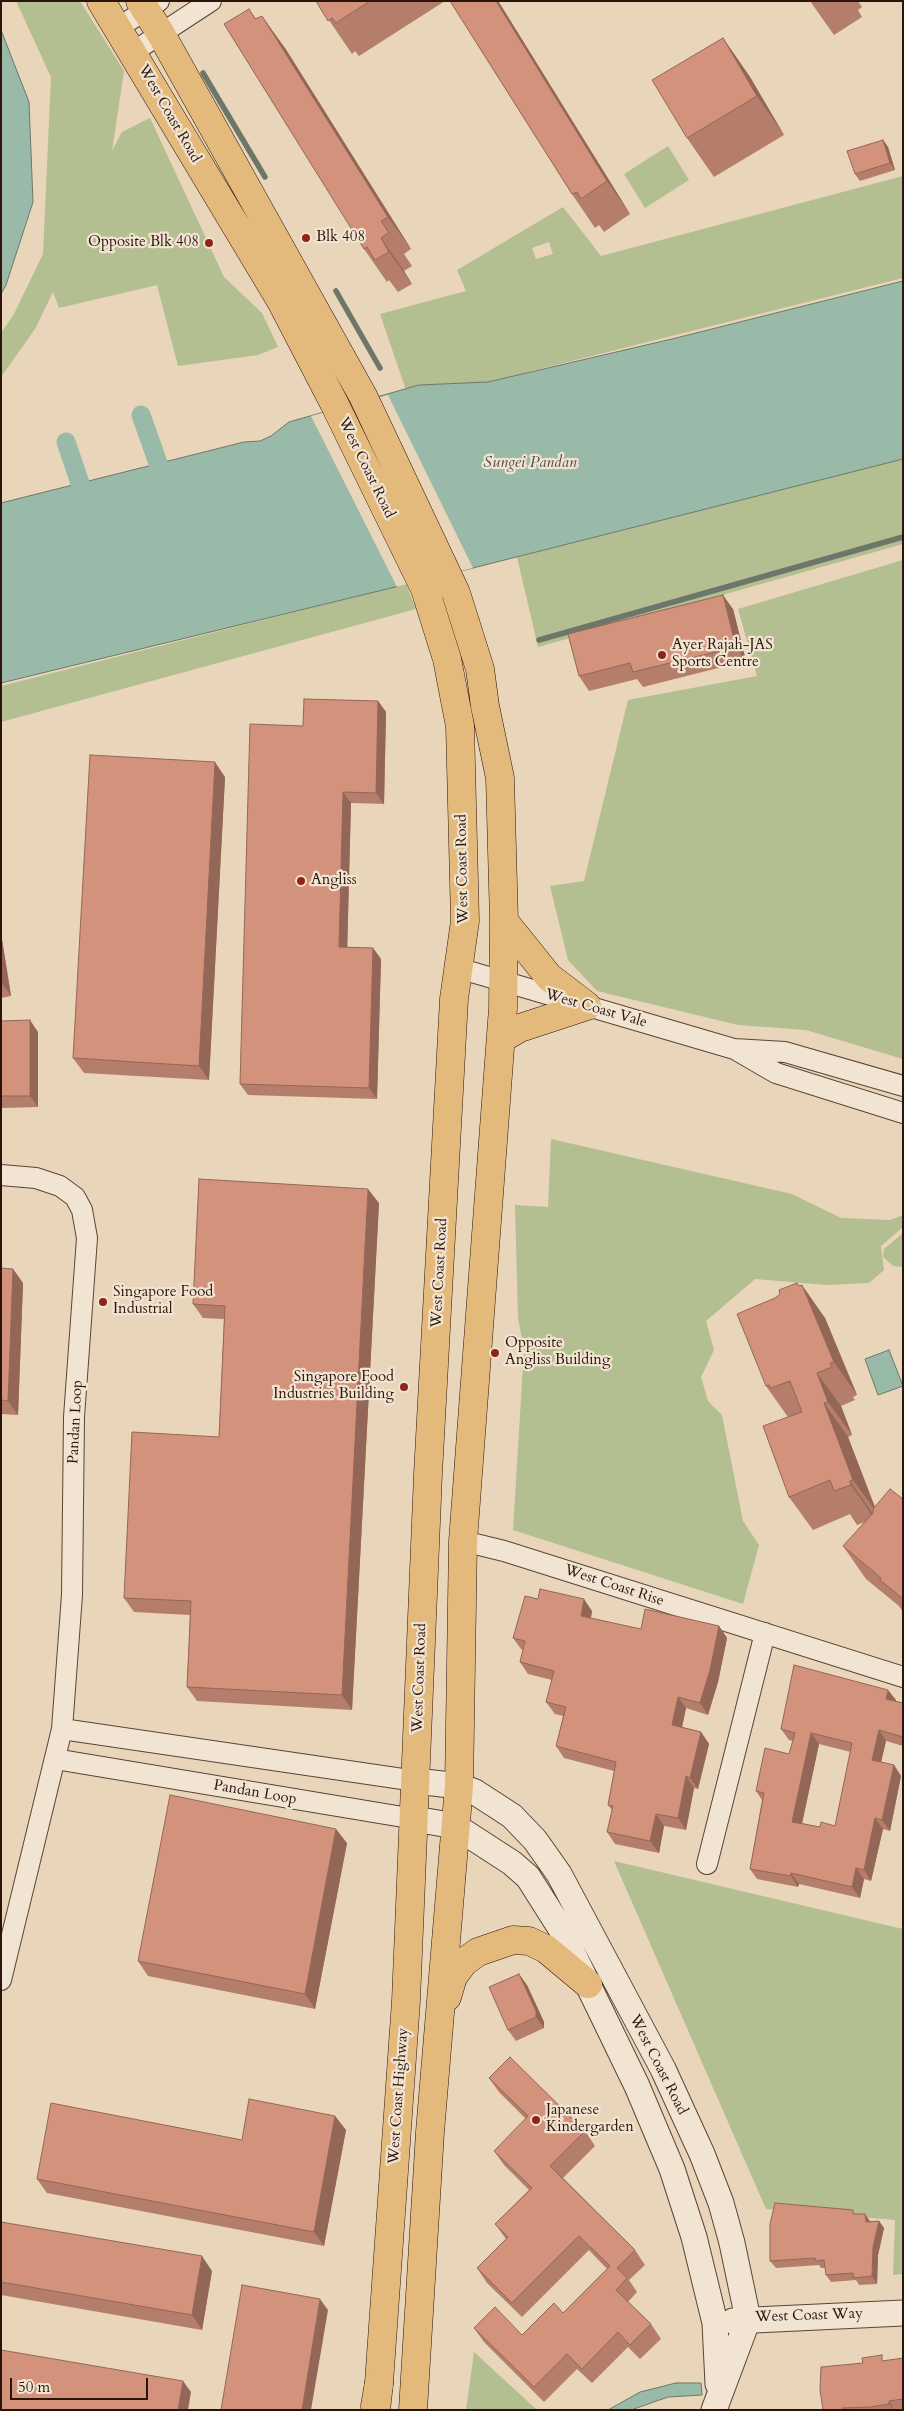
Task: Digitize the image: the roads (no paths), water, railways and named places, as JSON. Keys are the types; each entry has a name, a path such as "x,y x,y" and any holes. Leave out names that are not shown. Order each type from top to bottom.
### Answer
{"main road":[{"name":"West Coast Road","path":"102,1 280,301 334,403 438,586 469,631 480,668 485,706 500,778 504,921 503,982 501,1039 463,1541 458,1786"},
{"name":"West Coast Road","path":"148,4 161,34 363,396 438,586 447,658 460,726 465,921 454,999 428,1474 416,1781"},
{"path":"504,921 549,977 586,1006"},
{"path":"501,1039 520,1028 586,1006"},
{"name":"West Coast Highway","path":"375,2410 379,2382 406,2010 416,1781"},
{"path":"413,2410 438,2025 458,1786"},
{"path":"438,2025 453,1977 464,1962 478,1952 513,1940 529,1941 546,1949 588,1984"}],"street":[{"path":"133,52 211,1"},
{"path":"118,28 148,4"},
{"name":"West Coast Vale","path":"458,968 734,1049 785,1052 903,1086"},
{"name":"West Coast Vale","path":"734,1049 776,1073 903,1113"},
{"name":"Pandan Loop","path":"1,1175 36,1178 60,1186 75,1197 82,1210 87,1238 74,1417 72,1595 62,1729 1,1980"},
{"name":"West Coast Rise","path":"463,1541 504,1551 903,1677"},
{"path":"707,1864 765,1633"},
{"path":"62,1729 416,1781"},
{"name":"Pandan Loop","path":"55,1759 455,1826"},
{"name":"West Coast Road","path":"416,1781 458,1786 475,1792 512,1816 530,1834 559,1874 663,2069 702,2154 732,2243 748,2319 716,2402"},
{"name":"West Coast Road","path":"455,1826 512,1863 528,1877 561,1929 636,2086 672,2169 694,2237 715,2323 716,2402"},
{"name":"West Coast Way","path":"715,2323 748,2319 903,2312"}],"water":[{"path":"1,30 29,102 33,202 6,285 1,294"},
{"name":"Sungei Pandan","path":"903,281 903,459 473,568 1,683 1,503 244,442 260,441 271,436 289,422 419,385 488,382 676,338"},
{"path":"889,1350 903,1386 878,1395 865,1359"},
{"path":"676,2383 701,2383 702,2395 668,2397 631,2410 608,2410 640,2392"}],"waterway":[{"path":"203,73 265,177"},
{"path":"336,291 380,368"},
{"path":"141,415 158,463"},
{"path":"66,442 80,483"},
{"path":"539,640 903,537"}],"place":[{"name":"Blk 408","path":"306,238"},
{"name":"Opposite Blk 408","path":"209,243"},
{"name":"Ayer Rajah-JAS Sports Centre","path":"662,655"},
{"name":"Angliss","path":"301,881"},
{"name":"Singapore Food Industrial","path":"103,1302"},
{"name":"Opposite Angliss Building","path":"495,1353"},
{"name":"Singapore Food Industries Building","path":"404,1387"},
{"name":"Japanese Kindergarden","path":"536,2120"}]}
